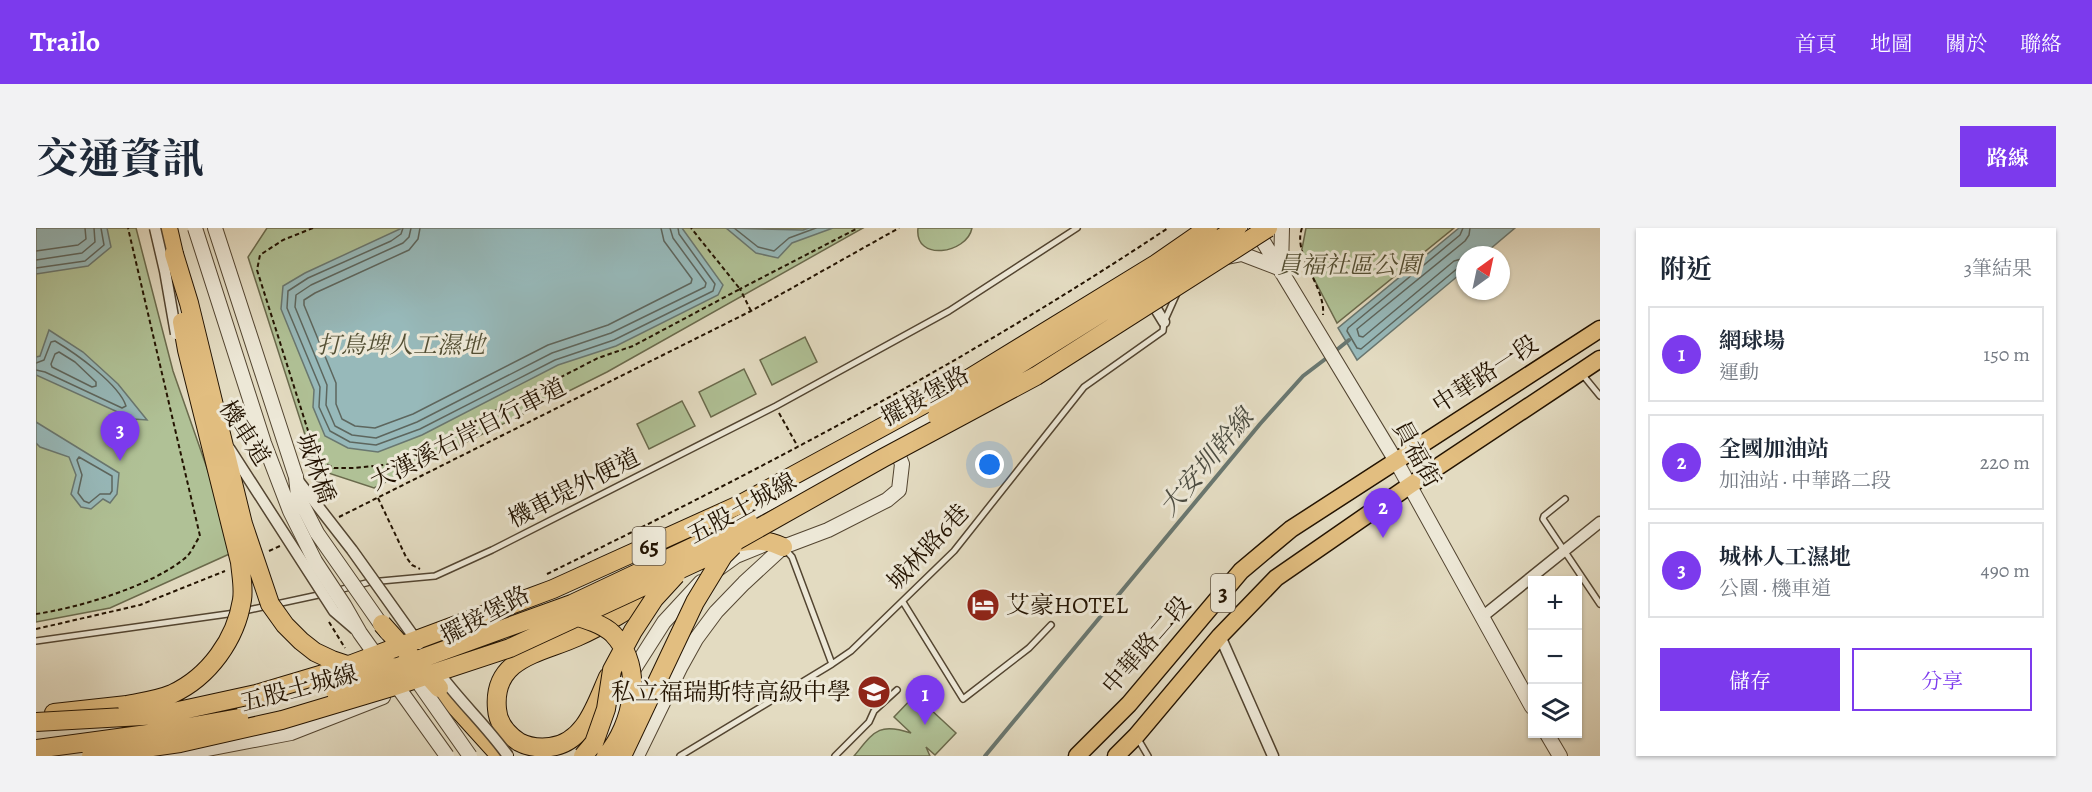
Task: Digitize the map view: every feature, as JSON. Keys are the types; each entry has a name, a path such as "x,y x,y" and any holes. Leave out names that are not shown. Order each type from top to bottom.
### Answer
{"highway":[{"path":"168,228 192,315 243,524 270,604 285,626 301,641 332,660 356,668 398,667 572,604 883,458"},
{"name":"五股土城線","path":"36,722 159,715 256,694 333,671 553,589 741,504 952,389 1156,264 1208,228"},
{"path":"778,544 757,539 731,543 637,604 577,637 535,651 517,663 504,676 496,698 497,715 501,725 510,736 524,745 542,748 559,746 571,740 585,726 633,631 654,599 686,564 731,528 929,421 1238,228"},
{"name":"五股土城線","path":"91,756 180,743 282,720 510,648 711,555 883,458 1036,376 1268,228"},
{"path":"36,715 127,705 171,694 196,680 216,659 233,632 242,598 240,562 187,350 176,283 174,255"},
{"path":"622,756 695,602 723,556 750,526 777,504"},
{"path":"36,749 155,733 265,713 454,654 546,619 572,615 596,623 613,634 622,647 628,663 632,696 629,714 620,735 606,756"},
{"path":"382,624 495,750 506,756"},
{"path":"583,756 594,743 606,709 612,670"},
{"path":"439,688 488,756"}],"main road":[{"name":"中華路一段","path":"1396,461 1600,329"},
{"name":"3","path":"1409,486 1600,359"},
{"name":"中華路二段","path":"1077,756 1129,704 1242,571 1291,529 1396,461"},
{"name":"中華路二段","path":"1116,756 1220,636 1276,579 1409,486"}],"street":[{"name":"機車道","path":"156,228 183,363 203,408 334,611 360,633"},
{"name":"城林橋","path":"195,228 264,443 290,511 315,561 345,605 360,633 447,756"},
{"name":"城林橋","path":"215,228 296,477 298,496 317,533 382,624 412,675 470,756"},
{"name":"擺接堡路","path":"144,756 201,750 291,733 486,656 584,604 620,579 892,441 1002,379 1145,292 1195,260 1238,228"},
{"name":"員福街","path":"1256,228 1396,461 1528,698"},
{"path":"1195,260 1242,254 1281,269 1282,228"},
{"path":"1145,292 1164,322"},
{"path":"602,756 634,669 664,622 704,579 736,556 778,544 824,523 847,519 887,500 899,490 902,464 892,441"},
{"path":"296,477 352,550 454,694 494,736 506,756"},
{"path":"1482,617 1600,522"},
{"path":"637,756 696,639 716,612 778,544"},
{"path":"1220,636 1273,756"},
{"path":"1549,738 1560,756"}],"lane":[{"name":"機車堤外便道","path":"36,641 253,610 370,582 435,576 512,540 776,406 949,311 1077,228"},
{"name":"城林路6巷","path":"680,756 851,651 903,602 954,551 1084,387 1163,331 1164,322 1195,260"},
{"path":"1581,372 1600,396"},
{"path":"1565,499 1543,519 1600,604"},
{"path":"778,544 792,557 832,664"},
{"path":"903,602 963,699 1029,648 1051,626"},
{"path":"836,756 869,722 874,711 897,690"},
{"path":"1136,735 1148,756"}],"path":[{"path":"36,614 113,594 155,577 186,558 200,536 128,228"},
{"path":"313,228 283,240 260,255 257,270 317,459 334,468 392,464 598,358 633,346 858,228"},
{"path":"691,228 740,289 751,311"},
{"name":"大漢溪右岸自行車道","path":"339,517 751,311 899,228"},
{"path":"538,579 710,493 890,397 1091,279 1168,228"},
{"path":"1302,228 1300,232 1302,252 1324,305 1321,336"},
{"path":"784,422 798,447"},
{"path":"378,498 406,557 412,565 423,570"},
{"path":"260,555 280,546"},
{"path":"36,629 140,605 229,569"},
{"path":"338,636 346,650"}],"green space":[{"path":"36,228 136,228 173,371 236,551 110,608 36,622"},
{"name":"打鳥埤人工濕地","path":"267,228 863,228 607,372 374,488 316,469 248,257"},
{"path":"918,228 972,228 968,237 961,244 952,248 932,250 924,246 919,239"},
{"name":"員福社區公園","path":"1306,228 1454,228 1337,323 1301,254"},
{"path":"805,337 817,362 772,385 760,360"},
{"path":"744,369 756,394 711,417 699,392"},
{"path":"682,401 695,426 649,449 637,424"},
{"path":"915,695 956,733 935,755 926,747 930,756 854,756 878,731 891,729 911,733 894,717"}],"water":[{"path":"36,228 107,228 111,247 88,266 36,274"},
{"name":"打鳥埤人工濕地","path":"402,228 682,228 723,285 718,295 616,346 558,365 422,435 378,452 348,448 325,436 313,407 314,390 281,309 283,286 305,273"},
{"path":"726,228 803,230 833,228 792,243 778,258 756,253"},
{"path":"1459,228 1515,228 1494,246 1456,246 1456,278 1357,360 1338,328"},
{"path":"49,330 83,352 118,384 147,420 133,419 36,375 36,357 40,356"},
{"path":"36,422 119,473 117,494 110,503 103,499 91,509 81,507 71,494 76,475 69,457 40,447 36,443"}],"waterway":[{"name":"大安圳幹線","path":"1334,352 1349,340"},
{"name":"大安圳幹線","path":"985,756 1260,424 1303,376 1328,357"}],"place":[{"name":"城林人工濕地","path":"120,461"},
{"name":"全國加油站","path":"1383,538"},
{"name":"艾豪HOTEL","path":"983,605"},
{"name":"私立福瑞斯特高級中學","path":"874,692"},
{"name":"網球場","path":"925,725"}]}
